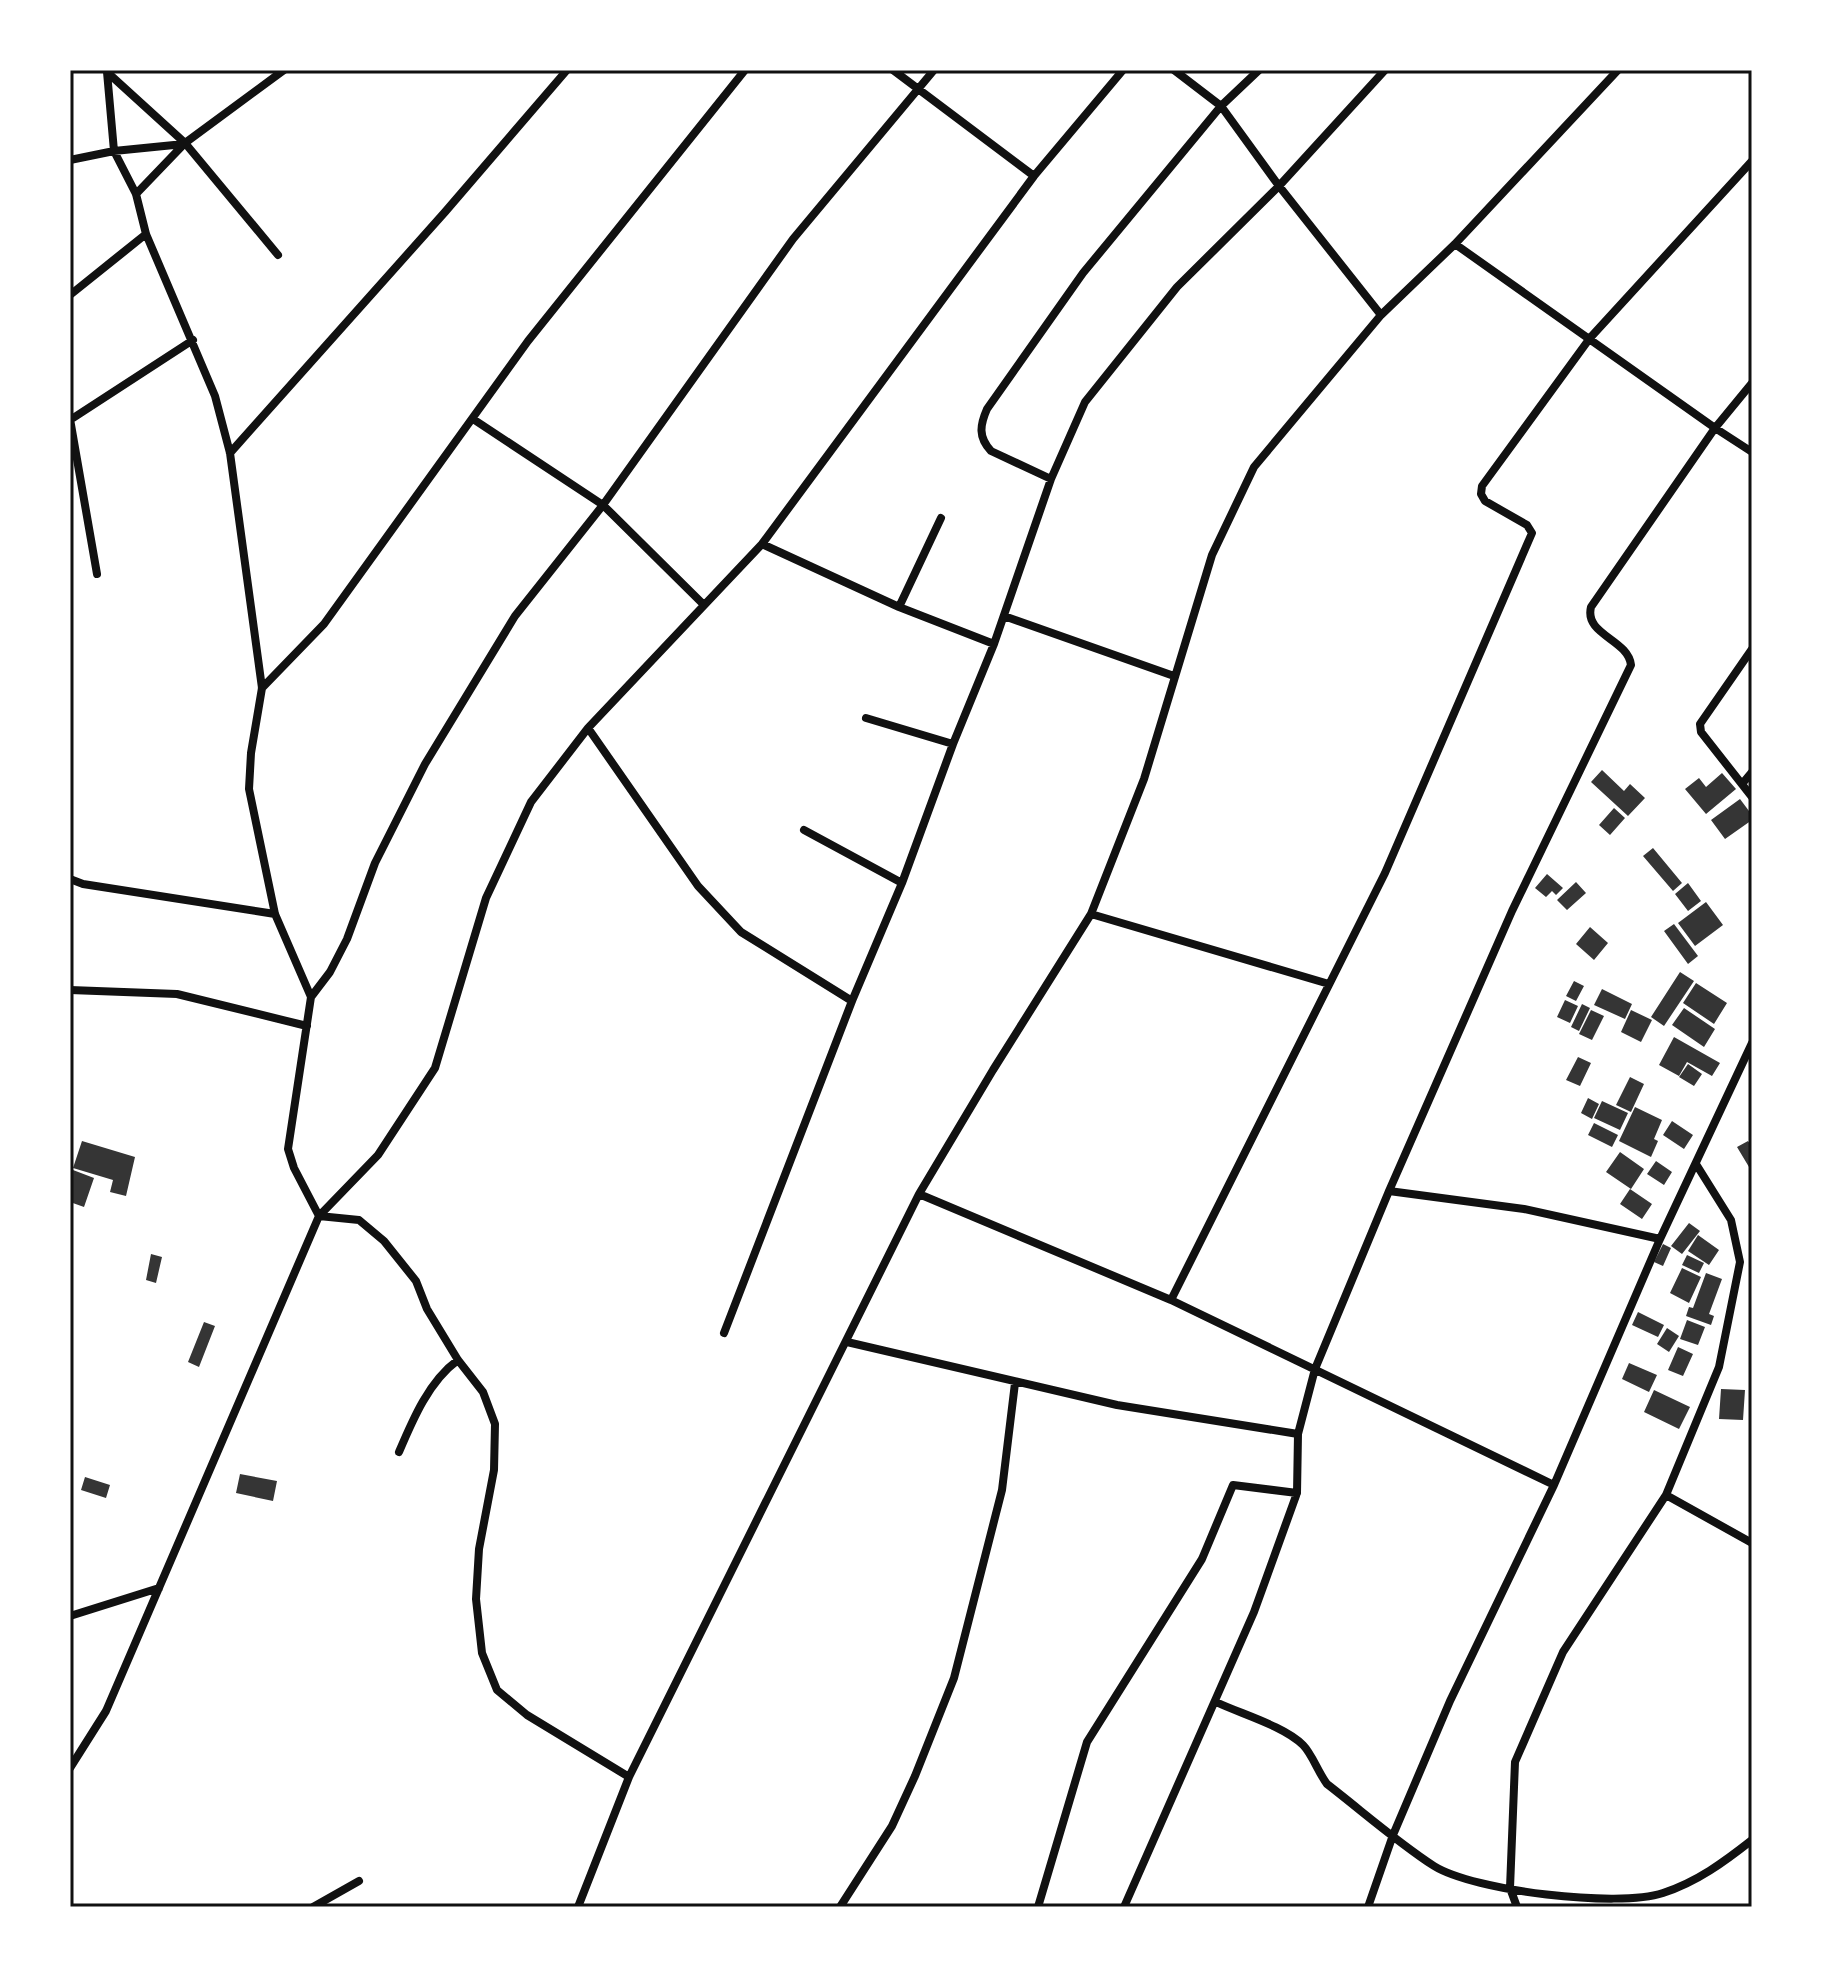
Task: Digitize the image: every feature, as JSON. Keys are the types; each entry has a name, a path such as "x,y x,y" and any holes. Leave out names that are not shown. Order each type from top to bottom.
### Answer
{"street":[{"path":"136,194 185,143 284,70"},
{"path":"230,453 567,70"},
{"path":"262,688 324,624 528,341 745,70"},
{"path":"893,70 1034,176"},
{"path":"319,1216 294,1168 288,1149 311,997 330,972 347,939 375,863 425,764 515,616 603,505 793,239 934,70"},
{"path":"70,1768 106,1711 319,1216 378,1155 435,1068 486,898 531,802 588,728 762,544 1034,176 1122,70"},
{"path":"1174,70 1221,106 1279,186 1381,315"},
{"path":"1051,479 991,451 985,445 980,425 987,409 1083,273 1221,106 1259,70"},
{"path":"724,1333 994,644 1051,479 1085,402 1177,287 1279,186 1385,70"},
{"path":"578,1907 629,1777 919,1194 1091,914 1144,779 1212,555 1254,467 1381,315 1455,244 1618,70"},
{"path":"106,71 185,143 278,255"},
{"path":"106,71 114,151 136,194 146,234 215,396 230,453 262,688 251,753 249,789 275,914 311,997"},
{"path":"70,160 114,151 185,143"},
{"path":"1171,1300 1385,873 1532,533 1527,525 1485,501 1481,494 1482,486 1590,338 1752,161"},
{"path":"70,295 146,234"},
{"path":"1455,244 1752,452"},
{"path":"97,574 70,419 193,340"},
{"path":"1124,1907 1254,1612 1297,1493 1298,1434 1315,1369 1512,911 1631,665 1627,652 1592,624 1589,616 1591,607 1715,428 1752,383"},
{"path":"473,419 603,505 703,604"},
{"path":"899,607 941,518"},
{"path":"762,544 899,607 994,644"},
{"path":"1004,616 1174,676"},
{"path":"1752,649 1700,724 1701,732 1752,797"},
{"path":"866,718 953,744"},
{"path":"588,728 698,886 741,932 852,1001"},
{"path":"1742,784 1752,772"},
{"path":"804,830 902,883"},
{"path":"70,879 83,884 275,914"},
{"path":"1091,914 1329,984"},
{"path":"70,990 177,994 307,1026"},
{"path":"1368,1907 1393,1835 1450,1701 1554,1485 1660,1239 1752,1043"},
{"path":"1517,1907 1510,1888 1515,1762 1563,1652 1666,1495 1719,1367 1740,1262 1731,1220 1696,1164"},
{"path":"1389,1191 1524,1209 1660,1239"},
{"path":"919,1194 1171,1300 1554,1485"},
{"path":"319,1216 359,1220 384,1241 416,1281 427,1309 458,1360 483,1392 495,1424 494,1470 478,1562 476,1599 482,1653 497,1690 517,1707 629,1777"},
{"path":"1740,1262 1752,1263"},
{"path":"847,1342 1117,1405 1298,1434"},
{"path":"399,1452 427,1395 445,1369 458,1360"},
{"path":"840,1907 892,1826 954,1678 1002,1490 1015,1383"},
{"path":"1038,1907 1087,1742 1202,1559 1233,1485 1297,1493"},
{"path":"1666,1495 1752,1543"},
{"path":"70,1616 159,1588"},
{"path":"1216,1702 1292,1736 1305,1747 1327,1784 1436,1867 1459,1878 1587,1900 1659,1894 1693,1881 1725,1862 1752,1840"},
{"path":"313,1907 359,1881"}],"building":[{"path":"1602,770 1624,791 1630,784 1645,798 1628,816 1591,782"},
{"path":"1722,773 1736,789 1706,814 1685,789 1699,778 1706,787"},
{"path":"1740,799 1752,815 1752,820 1725,839 1711,820"},
{"path":"1614,808 1625,818 1610,835 1599,825"},
{"path":"1653,848 1682,883 1673,891 1643,856"},
{"path":"1547,874 1563,888 1556,895 1552,891 1546,897 1535,888"},
{"path":"1576,882 1586,893 1567,910 1557,900"},
{"path":"1688,883 1701,901 1688,911 1675,894"},
{"path":"1706,902 1723,925 1695,946 1678,923"},
{"path":"1674,924 1698,956 1688,964 1664,931"},
{"path":"1590,927 1608,943 1594,960 1576,944"},
{"path":"1680,972 1694,981 1664,1026 1651,1017"},
{"path":"1574,981 1584,986 1576,1001 1566,996"},
{"path":"1696,983 1727,1003 1714,1024 1683,1003"},
{"path":"1602,989 1632,1004 1625,1019 1594,1005"},
{"path":"1565,1000 1578,1006 1570,1023 1557,1017"},
{"path":"1582,1004 1590,1008 1579,1031 1571,1027"},
{"path":"1684,1008 1715,1029 1704,1047 1672,1025"},
{"path":"1591,1010 1604,1016 1592,1040 1579,1034"},
{"path":"1631,1010 1652,1020 1641,1042 1621,1032"},
{"path":"1674,1037 1720,1063 1712,1076 1687,1062 1679,1076 1659,1065"},
{"path":"1578,1057 1591,1063 1580,1086 1566,1080"},
{"path":"1688,1064 1702,1074 1694,1086 1679,1077"},
{"path":"1630,1077 1644,1084 1631,1112 1616,1105"},
{"path":"1588,1098 1599,1104 1592,1119 1581,1113"},
{"path":"1602,1101 1628,1113 1620,1130 1594,1118"},
{"path":"1635,1107 1662,1120 1651,1157 1619,1141"},
{"path":"1672,1121 1693,1135 1684,1149 1663,1135"},
{"path":"1594,1123 1618,1135 1612,1147 1588,1135"},
{"path":"82,1141 135,1157 126,1196 110,1192 113,1180 73,1168"},
{"path":"1748,1141 1752,1147 1752,1172 1737,1147"},
{"path":"1620,1152 1644,1169 1631,1189 1606,1172"},
{"path":"1656,1161 1672,1172 1664,1185 1647,1174"},
{"path":"73,1170 94,1178 84,1207 70,1202"},
{"path":"1630,1189 1652,1204 1642,1219 1620,1204"},
{"path":"1689,1223 1700,1231 1682,1254 1671,1246"},
{"path":"1698,1235 1719,1250 1709,1265 1688,1251"},
{"path":"1663,1244 1671,1248 1663,1266 1654,1262"},
{"path":"151,1254 162,1257 156,1283 146,1280"},
{"path":"1687,1255 1704,1263 1699,1273 1682,1265"},
{"path":"1682,1268 1701,1277 1689,1303 1670,1293"},
{"path":"1706,1273 1722,1279 1709,1314 1714,1316 1711,1325 1686,1316 1689,1307 1693,1308"},
{"path":"1638,1312 1664,1325 1658,1337 1632,1325"},
{"path":"1687,1320 1705,1327 1698,1345 1680,1339"},
{"path":"204,1322 215,1326 199,1367 188,1362"},
{"path":"1667,1328 1679,1336 1669,1352 1657,1344"},
{"path":"1678,1347 1693,1354 1683,1376 1668,1370"},
{"path":"1629,1363 1657,1375 1649,1392 1622,1379"},
{"path":"1721,1389 1745,1390 1743,1420 1719,1419"},
{"path":"1654,1390 1690,1407 1679,1429 1644,1412"},
{"path":"240,1474 277,1481 273,1501 236,1493"},
{"path":"85,1477 110,1485 106,1498 81,1490"}]}
